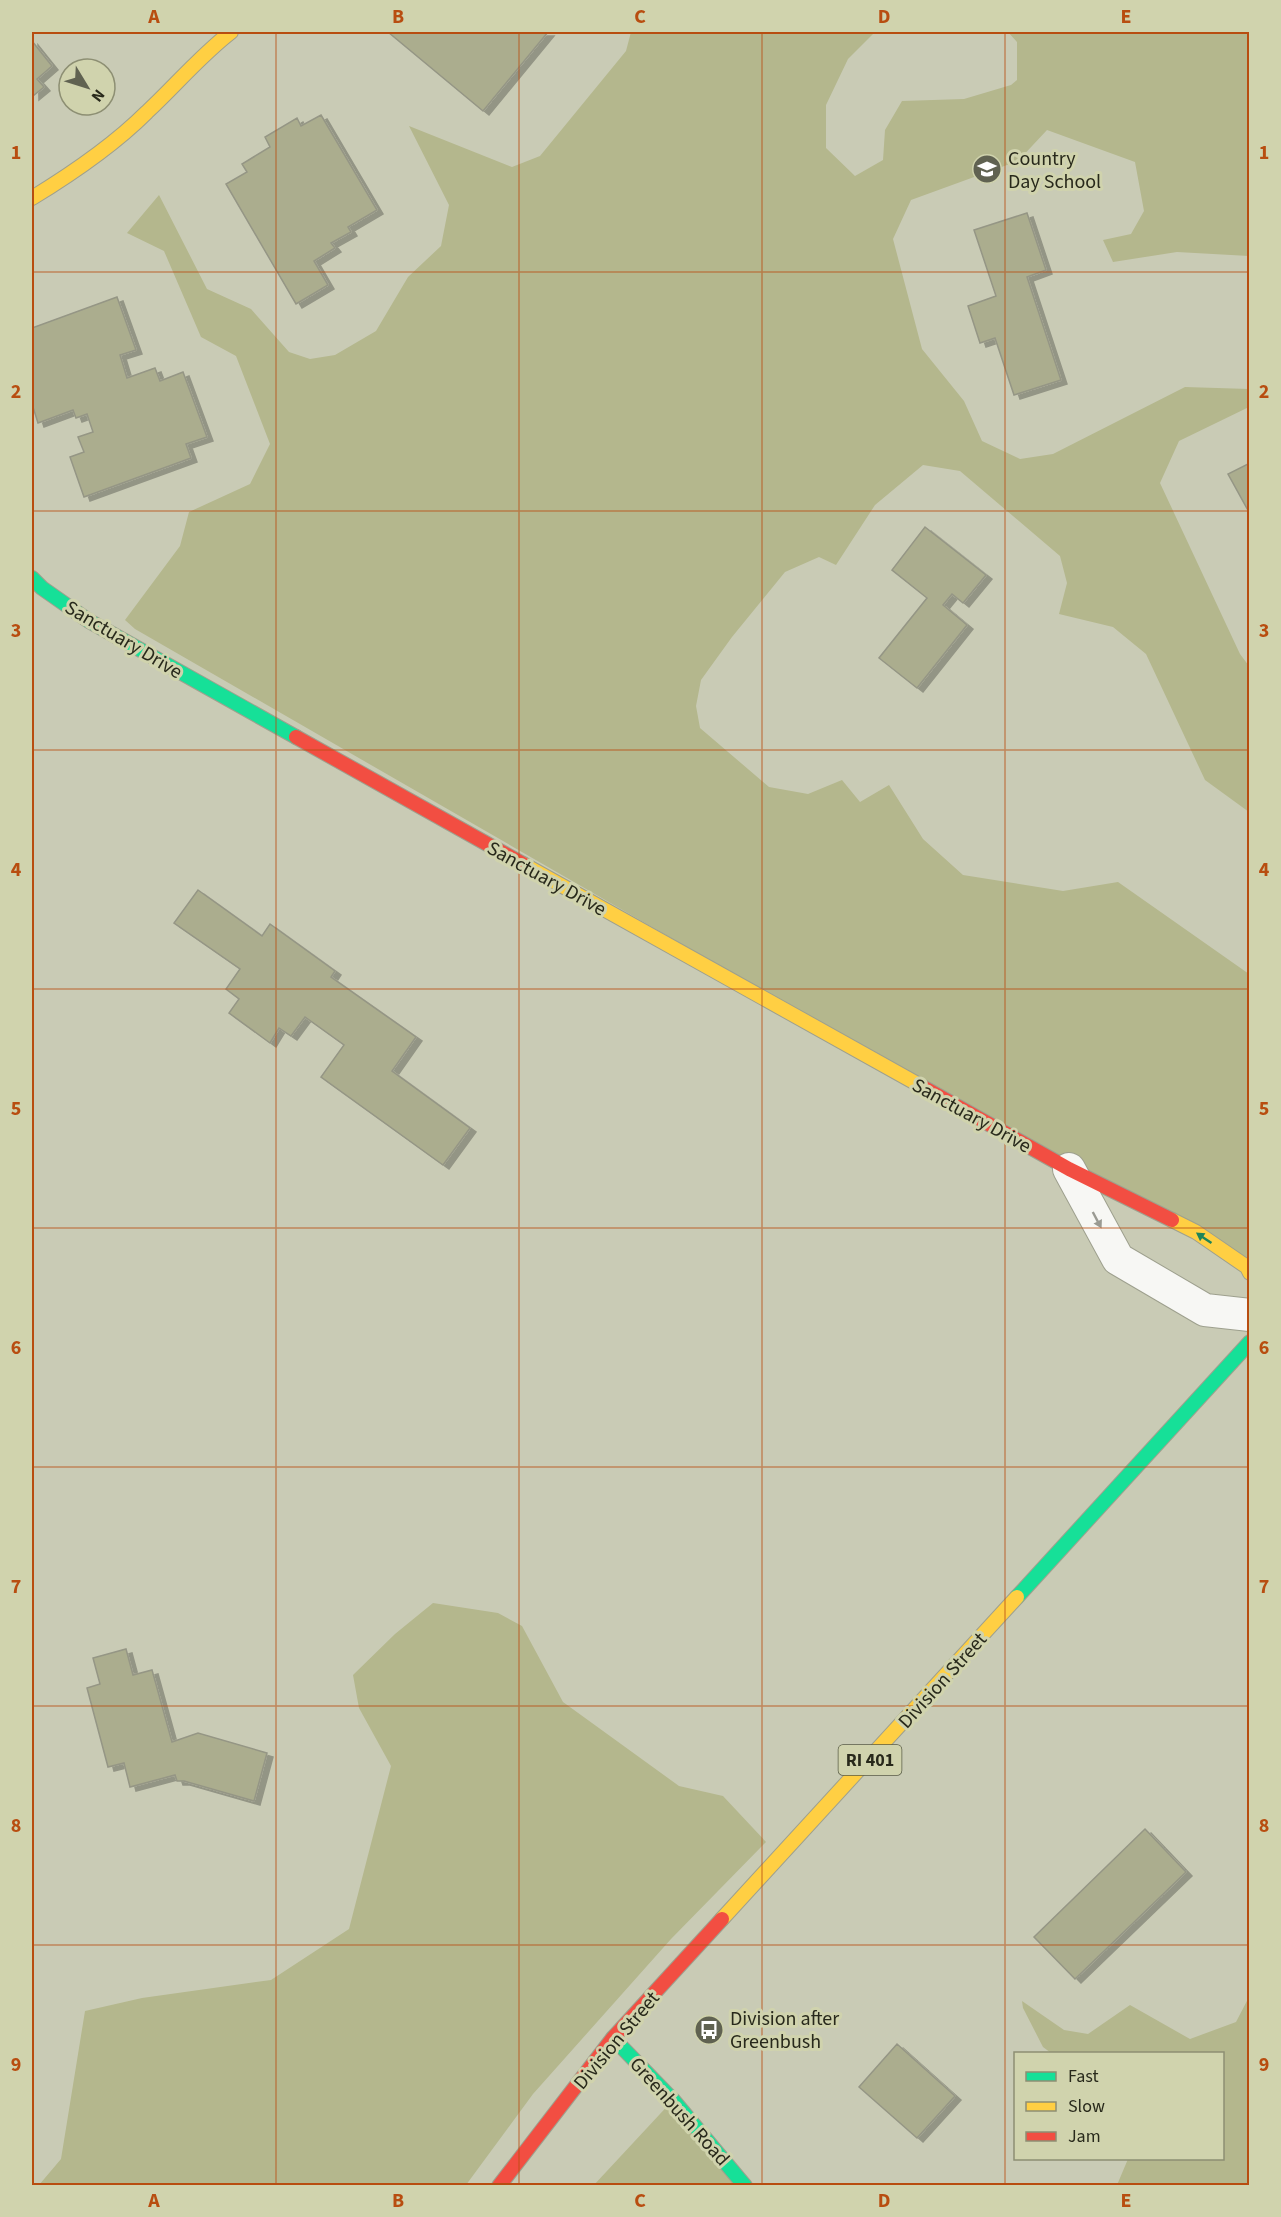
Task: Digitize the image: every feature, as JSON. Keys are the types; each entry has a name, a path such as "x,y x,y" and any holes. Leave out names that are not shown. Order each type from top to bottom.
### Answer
{"street":[{"path":"32,198 109,147 147,113 209,42 231,32"},
{"name":"Sanctuary Drive","path":"32,578 42,588 89,621 1069,1169 1196,1232 1247,1267 1250,1273"},
{"path":"1069,1169 1118,1259 1205,1310 1250,1315"},
{"name":"Division Street","path":"499,2186 613,2038 1250,1342"},
{"name":"Greenbush Road","path":"613,2038 673,2100 745,2186"}],"green space":[{"path":"631,32 875,32 848,59 826,105 826,148 855,176 883,160 885,130 902,101 964,99 1011,85 1017,80 1017,42 1008,32 1249,32 1249,256 1177,252 1113,262 1103,240 1131,234 1144,211 1135,162 1047,130 1018,161 911,200 893,239 922,349 964,401 982,441 1020,459 1053,454 1185,387 1249,389 1249,407 1179,441 1160,483 1240,654 1249,666 1249,812 1205,780 1146,654 1113,627 1059,614 1067,583 1060,556 960,471 923,465 875,505 836,565 819,557 785,572 732,637 701,680 696,706 700,728 769,787 808,794 842,780 860,802 889,785 923,839 963,875 1063,891 1118,882 1249,974 1249,1271 135,629 125,620 180,546 189,512 250,484 270,444 236,356 201,337 164,251 127,233 159,195 207,289 251,309 289,352 310,359 335,355 376,331 408,277 441,246 449,205 409,126 512,167 540,156 626,51"},
{"path":"433,1603 498,1613 522,1626 563,1702 679,1786 723,1796 766,1842 671,1939 533,2094 466,2185 39,2185 61,2159 85,2011 142,1998 271,1980 349,1929 391,1766 359,1708 353,1675 395,1634"},
{"path":"1249,1997 1249,2185 1117,2185 1128,2160 1224,2160 1224,2052 1050,2052 1043,2047 1023,2008 1022,2001 1064,2030 1088,2034 1130,2005 1190,2039 1236,2022"},
{"path":"673,2100 750,2186 593,2186"}],"building":[{"path":"388,32 548,32 483,111"},
{"path":"32,41 52,66 37,79 44,87 33,96"},
{"path":"321,115 377,210 348,227 351,232 331,243 335,248 314,261 328,285 296,304 226,184 247,172 242,164 270,147 265,137 297,118 301,126"},
{"path":"1027,213 1046,270 1027,277 1061,380 1014,395 995,338 980,343 968,306 996,296 974,230"},
{"path":"117,297 136,350 120,355 127,378 155,368 160,381 183,372 207,437 186,444 191,458 84,497 70,457 84,452 78,437 93,432 87,414 76,418 73,410 38,423 32,404 32,328"},
{"path":"1250,463 1250,514 1228,474"},
{"path":"925,527 986,575 963,603 952,594 943,605 967,625 917,688 879,658 927,598 892,570"},
{"path":"198,890 262,936 270,924 335,971 331,977 416,1037 392,1071 470,1128 443,1165 321,1077 344,1045 305,1017 291,1036 279,1028 270,1043 229,1013 239,999 226,989 240,969 174,923"},
{"path":"126,1649 133,1675 152,1670 172,1742 198,1733 267,1753 254,1801 177,1781 175,1775 130,1787 124,1763 108,1767 87,1688 100,1684 93,1658"},
{"path":"1145,1829 1186,1872 1075,1979 1034,1937"},
{"path":"897,2044 955,2096 917,2138 859,2087"}],"traffic: fast":[{"path":"32,578 42,588 89,621 296,737"},
{"path":"1017,1597 1250,1342"},
{"path":"613,2038 673,2100 745,2186"}],"traffic: slow":[{"path":"32,198 106,148 231,32"},
{"path":"523,864 921,1086"},
{"path":"1172,1220 1196,1232 1247,1267 1250,1273"},
{"path":"722,1919 1017,1597"}],"traffic: jam":[{"path":"296,737 523,864"},
{"path":"921,1086 1069,1169 1172,1220"},
{"path":"499,2186 613,2038 722,1919"}],"place":[{"name":"Country Day School","path":"987,169"},
{"name":"Division after Greenbush","path":"709,2030"}]}
